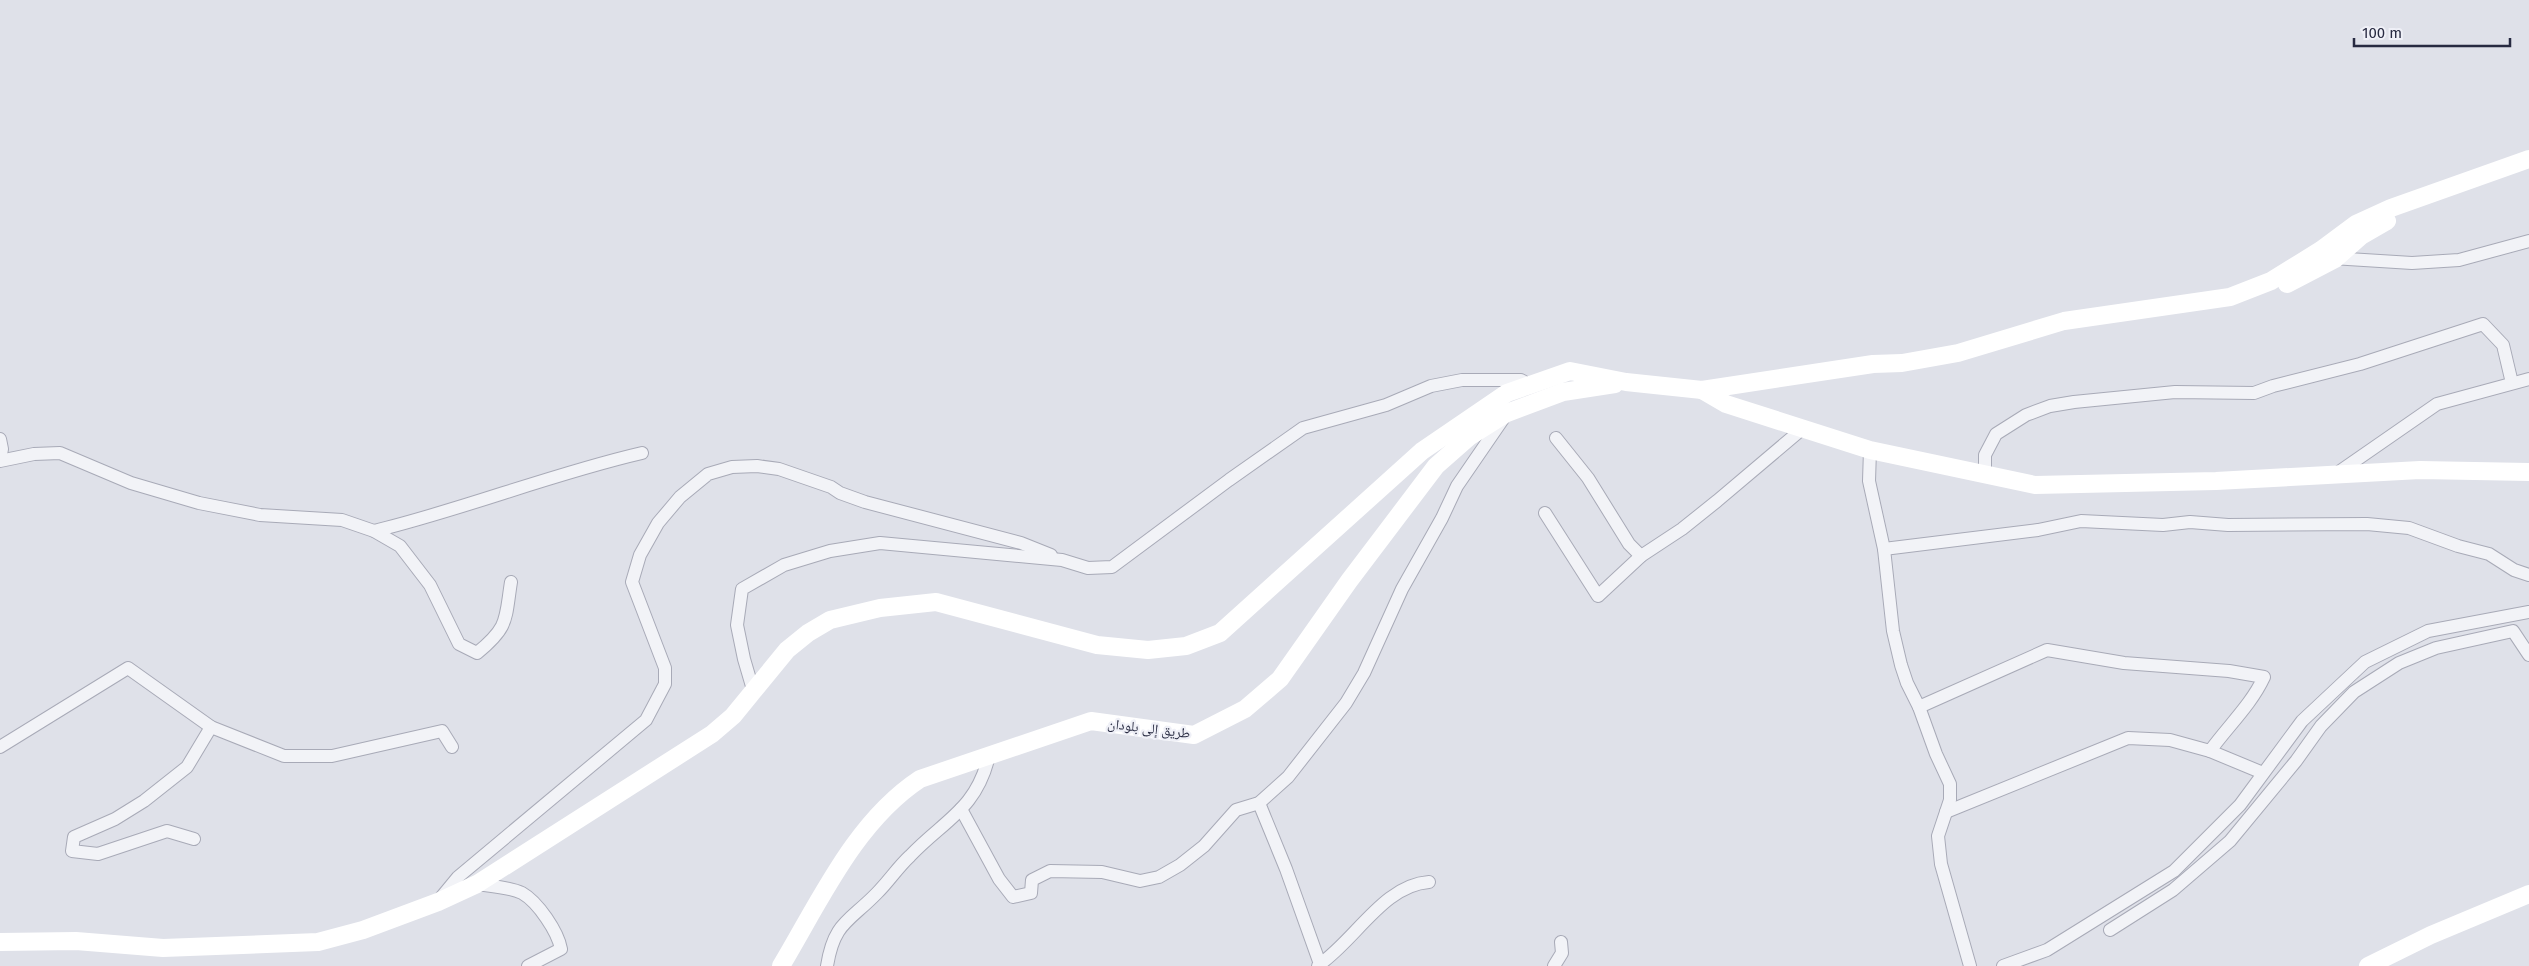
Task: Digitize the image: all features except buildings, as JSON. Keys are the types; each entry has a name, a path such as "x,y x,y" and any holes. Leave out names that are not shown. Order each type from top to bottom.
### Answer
{"main road":[{"path":"0,942 76,941 163,948 318,942 363,930 438,902 477,884 712,734 733,716 787,650 808,633 830,620 880,608 936,602 1097,645 1148,650 1186,646 1220,633 1422,451 1507,393 1530,384 1570,371 1626,382 1702,390 1948,354 2064,321 2119,314 2142,315 2209,310 2236,305 2276,289 2328,255 2349,247 2361,236 2394,216 2452,186 2529,159"},
{"name":"طريق إلى بلودان","path":"780,966 854,845 872,820 898,794 920,779 1091,721 1194,735 1245,709 1280,680 1349,581 1436,466 1469,437 1507,413 1563,392 1626,382"},
{"path":"1702,390 1726,404 1801,430 1870,450 2035,485 2216,481 2420,470 2529,472"},
{"path":"2368,966 2432,934 2529,894"}],"street":[{"path":"2349,247 2412,263 2459,260 2529,241"},
{"path":"1986,474 1985,455 1996,434 2026,415 2050,406 2175,392 2254,393 2273,386 2360,364 2483,324 2503,345 2512,383"},
{"path":"2336,474 2437,404 2529,379"},
{"path":"438,902 458,877 646,720 665,684 665,668 632,582 640,555 658,523 680,497 708,474 732,467 779,469 831,487 840,493 865,502 1021,542 1062,560 1088,568 1112,568 1228,480 1303,428 1386,405 1439,385 1462,380 1521,380 1530,384"},
{"path":"961,809 998,879 1013,897 1031,893 1032,880 1050,870 1102,872 1140,881 1159,877 1180,865 1204,846 1236,810 1259,803 1288,777 1346,703 1364,672 1402,589 1442,518 1457,486 1507,413"},
{"path":"1545,513 1598,596 1641,556 1682,529 1718,501 1801,430"},
{"path":"1556,438 1588,478 1629,544 1641,556"},
{"path":"0,439 2,449 0,460 34,454 60,453 131,483 199,503 260,515 342,520 374,532 400,546 430,585 459,644 477,652 492,641 505,625 511,582"},
{"path":"1870,450 1869,481 1884,549 1893,631 1901,665 1906,683 1920,707 1936,754 1950,784 1950,800 1938,836 1941,864 1970,966"},
{"path":"374,532 457,509 590,465 642,453"},
{"path":"1884,549 2038,530 2081,521 2162,526 2190,522 2237,526 2367,524 2409,528 2458,546 2490,554 2514,570 2529,575"},
{"path":"754,692 744,659 737,625 742,589 784,565 830,551 880,543 1062,560"},
{"path":"2003,966 2047,950 2174,871 2240,805 2302,721 2365,662 2428,631 2529,612"},
{"path":"2110,930 2173,890 2230,841 2296,761 2321,726 2354,692 2399,663 2436,648 2476,638 2513,631 2529,655"},
{"path":"1920,707 2047,650 2124,663 2229,671 2264,677 2255,695 2230,723 2210,751"},
{"path":"0,747 128,668 211,727 284,756 332,756 442,731 452,748"},
{"path":"194,839 167,831 98,854 72,851 74,836 115,819 144,801 187,767 211,727"},
{"path":"1946,812 2128,738 2170,740 2210,751 2264,773"},
{"path":"827,966 832,938 841,926 876,895 910,855 961,809 985,772 989,756"},
{"path":"1259,803 1286,869 1319,965 1345,944 1391,895 1414,883 1429,882"},
{"path":"477,884 523,893 545,916 559,938 561,949 528,966"},
{"path":"1554,966 1562,953 1561,942"}]}
